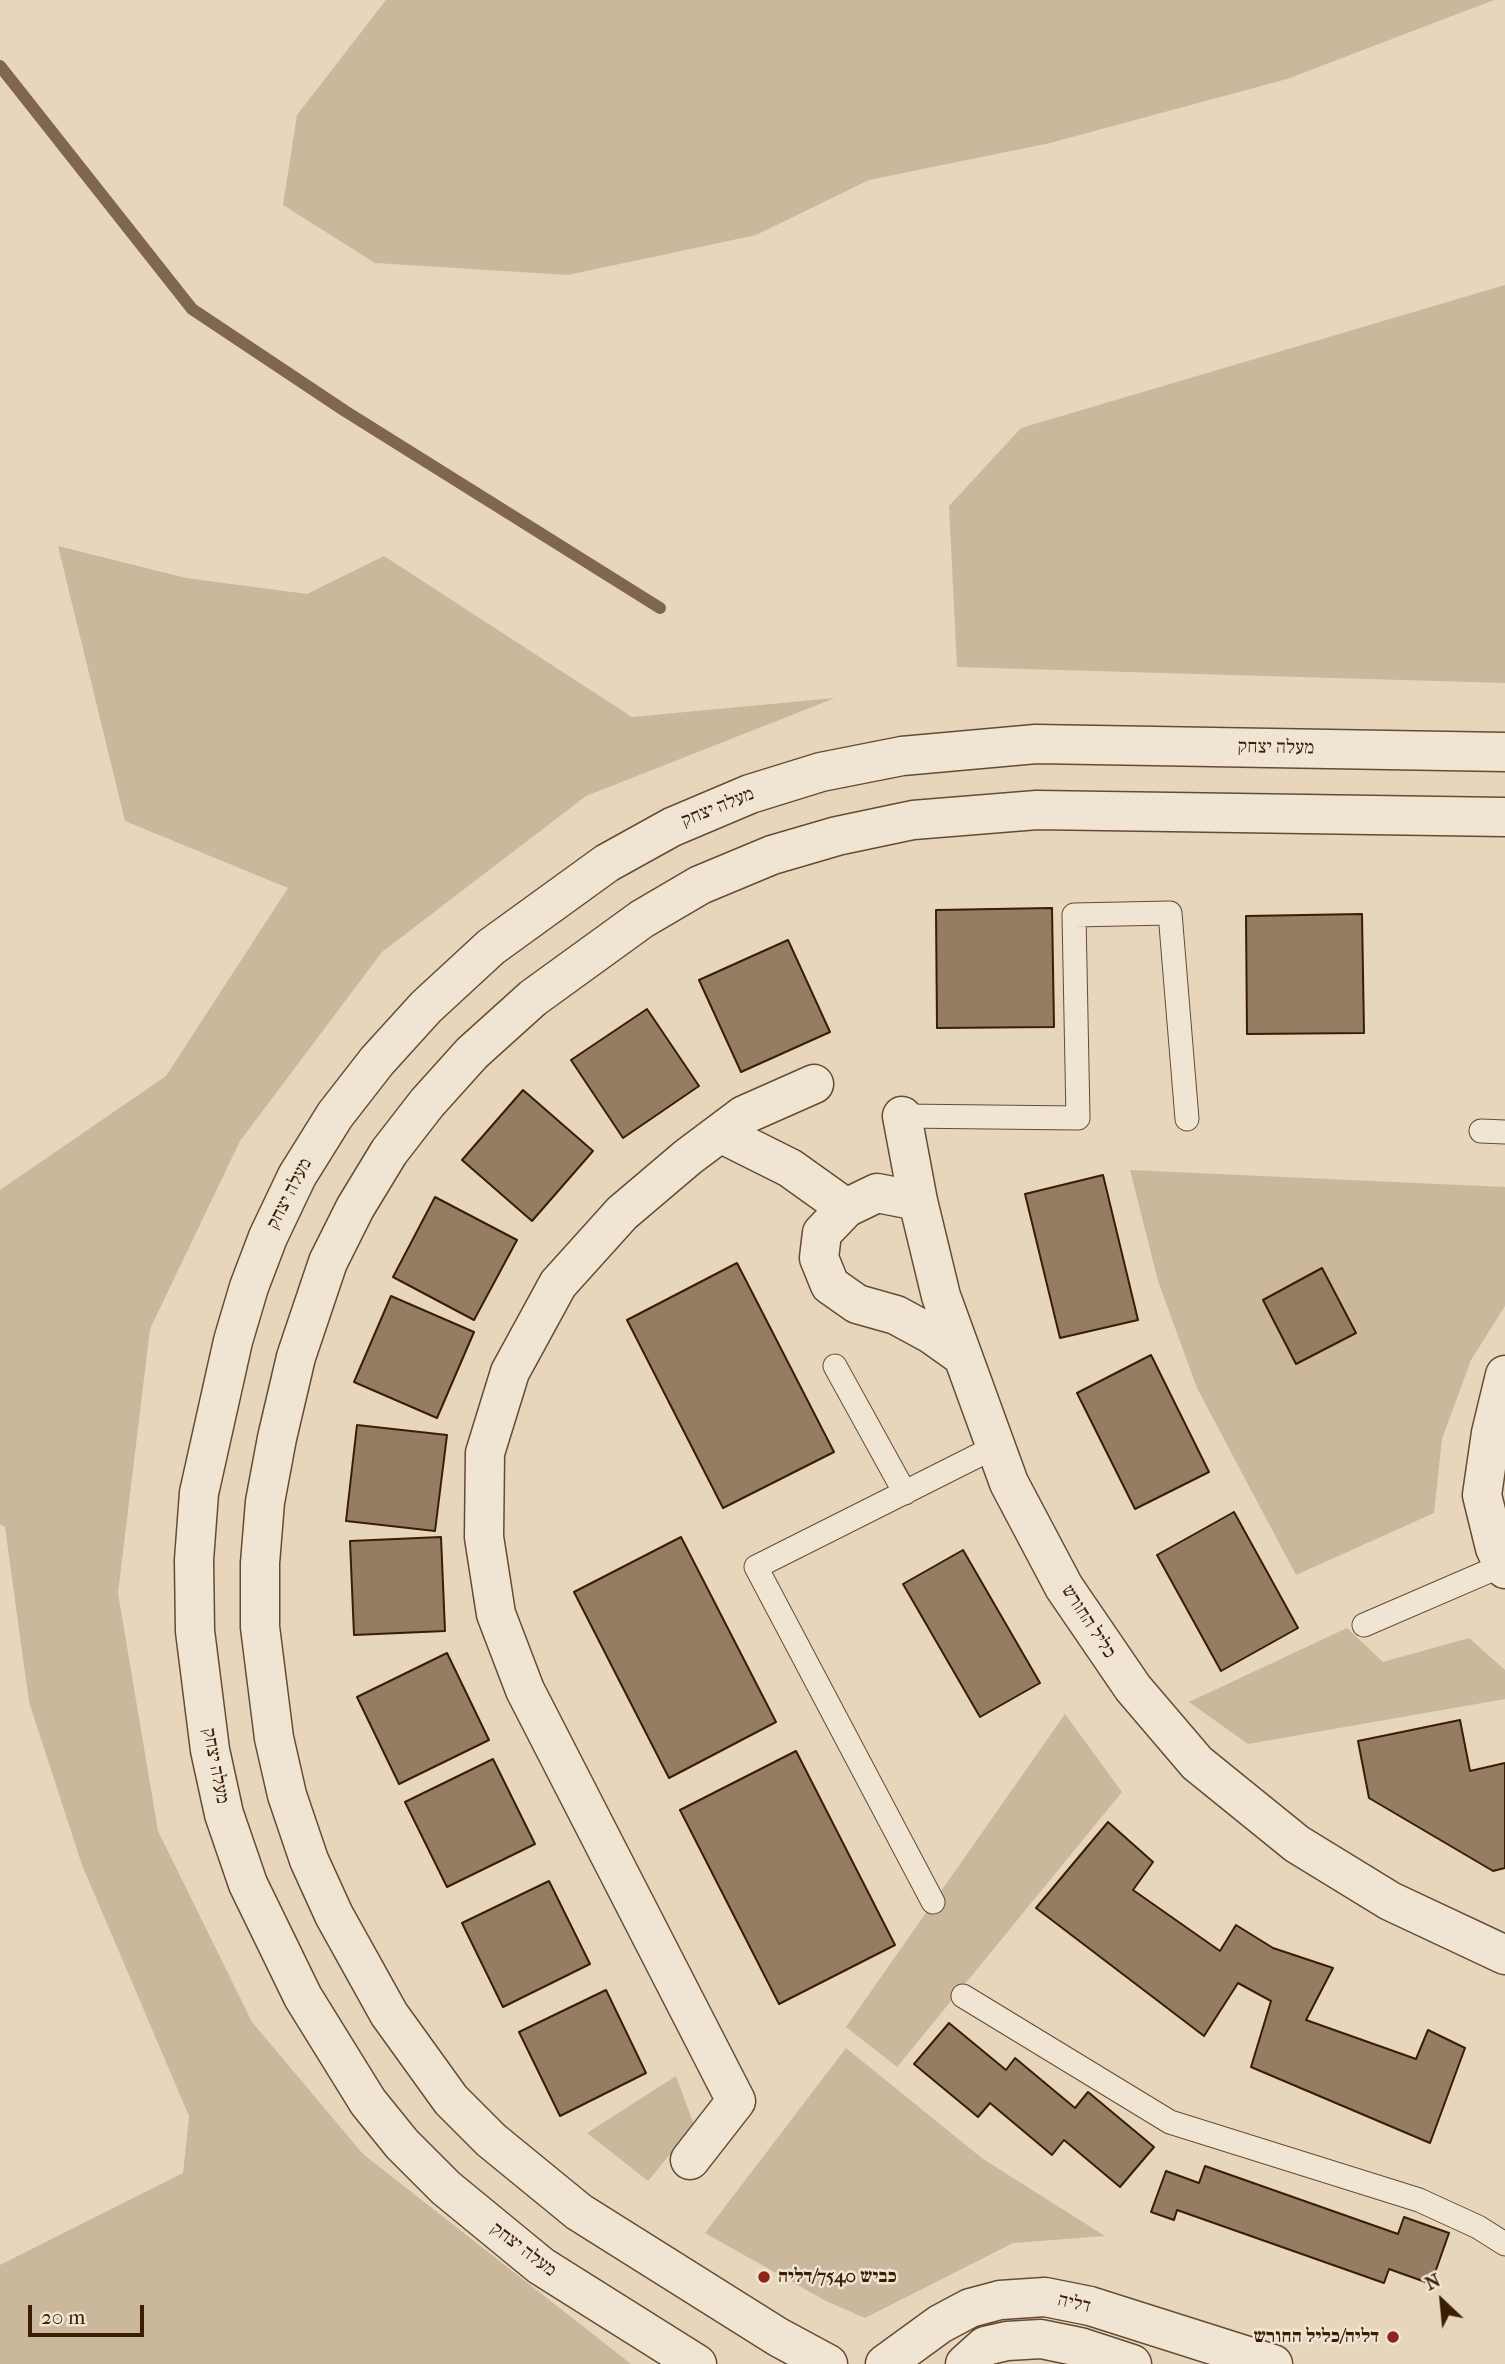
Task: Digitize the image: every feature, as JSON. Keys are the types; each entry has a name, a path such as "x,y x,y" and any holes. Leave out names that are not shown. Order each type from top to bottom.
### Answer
{"street":[{"name":"מעלה יצחק","path":"697,2364 541,2266 446,2188 402,2144 368,2102 303,1997 248,1884 228,1826 210,1750 195,1631 194,1560 199,1493 233,1341 249,1287 297,1176 335,1115 377,1061 426,1007 491,947 607,863 672,827 750,794 821,772 902,756 1036,744 1505,752"},
{"path":"828,2364 778,2337 579,2213 491,2140 451,2100 422,2063 360,1965 319,1882 288,1795 274,1738 260,1627 260,1563 265,1502 277,1437 296,1357 328,1262 355,1208 389,1152 427,1103 472,1053 533,998 642,919 700,885 772,855 837,836 913,820 1037,810 1505,817"},
{"path":"690,2160 736,2101 525,1690 496,1614 484,1537 485,1453 510,1372 558,1284 622,1213 719,1133 744,1115 814,1084"},
{"name":"כליל החורש","path":"902,1116 918,1201 941,1296 1009,1483 1064,1587 1133,1688 1197,1763 1297,1844 1390,1901 1505,1955"},
{"path":"719,1133 790,1168 846,1208"},
{"path":"918,1201 877,1193 846,1208 822,1233 818,1258 830,1285 857,1304 896,1315 962,1356"},
{"path":"1504,1567 1495,1548 1482,1495 1491,1433 1505,1375"},
{"name":"דליה","path":"885,2364 940,2324 970,2308 1000,2300 1045,2297 1090,2306 1273,2364"},
{"path":"965,2364 985,2346 1007,2341 1041,2339 1080,2347 1132,2364"}],"lane":[{"path":"902,1116 1078,1118 1074,915 1170,913 1187,1119"},
{"path":"1481,1131 1505,1132"},
{"path":"835,1366 905,1493"},
{"path":"933,1902 756,1567 995,1447"},
{"path":"1364,1625 1504,1567"},
{"path":"963,1996 1170,2122 1419,2200 1478,2227 1505,2244"}],"shaded area":[{"path":"386,0 1494,0 1287,79 1050,143 869,180 756,235 568,275 375,263 283,205 297,115"},
{"path":"1505,285 1505,683 957,667 949,506 1021,428"},
{"path":"58,546 186,578 307,594 384,556 632,717 835,698 586,796 382,952 240,1141 150,1329 118,1593 158,1831 252,2022 363,2154 631,2364 0,2364 0,2265 183,2173 189,2116 82,1865 29,1702 5,1527 0,1524 0,1190 166,1076 288,888 125,821"},
{"path":"1130,1170 1505,1187 1505,1306 1471,1360 1442,1439 1434,1513 1296,1575 1197,1388 1158,1281"},
{"path":"1347,1628 1383,1662 1469,1638 1505,1670 1505,1699 1248,1744 1189,1702"},
{"path":"1065,1714 1122,1792 897,2067 846,2027"},
{"path":"846,2048 983,2159 1105,2236 1013,2243 865,2318 826,2301 705,2233"},
{"path":"676,2076 694,2125 648,2181 587,2133"}],"building":[{"path":"1052,908 1054,1027 937,1028 936,910"},
{"path":"1362,914 1364,1033 1247,1034 1246,916"},
{"path":"788,940 830,1032 741,1072 699,980"},
{"path":"647,1009 699,1086 623,1138 571,1060"},
{"path":"523,1090 593,1151 532,1221 462,1160"},
{"path":"1103,1175 1138,1320 1060,1338 1025,1194"},
{"path":"435,1197 517,1240 474,1320 393,1277"},
{"path":"737,1263 834,1452 723,1508 627,1320"},
{"path":"1322,1268 1356,1333 1296,1364 1263,1300"},
{"path":"391,1296 474,1332 437,1418 354,1382"},
{"path":"1151,1355 1209,1472 1135,1509 1077,1393"},
{"path":"357,1425 447,1435 435,1531 346,1521"},
{"path":"1234,1512 1298,1628 1221,1671 1157,1555"},
{"path":"441,1537 445,1631 354,1635 350,1541"},
{"path":"681,1537 776,1722 669,1778 574,1592"},
{"path":"963,1550 1040,1683 980,1717 903,1584"},
{"path":"447,1653 489,1740 399,1784 357,1697"},
{"path":"1460,1720 1470,1771 1505,1763 1505,1868 1493,1871 1369,1798 1358,1741"},
{"path":"796,1751 895,1945 779,2004 680,1810"},
{"path":"493,1759 535,1844 447,1887 405,1802"},
{"path":"1108,1822 1153,1862 1133,1890 1220,1951 1236,1925 1273,1948 1333,1968 1306,2020 1416,2059 1428,2030 1465,2048 1430,2143 1251,2067 1271,2001 1238,1983 1204,2036 1036,1908"},
{"path":"549,1881 590,1964 503,2007 462,1923"},
{"path":"606,1990 646,2073 560,2116 519,2032"},
{"path":"949,2023 1006,2070 1015,2058 1075,2108 1088,2092 1154,2147 1120,2187 1064,2140 1052,2155 990,2103 978,2117 914,2064"},
{"path":"1205,2166 1398,2234 1404,2217 1449,2233 1431,2284 1389,2269 1384,2283 1177,2210 1174,2220 1151,2212 1166,2171 1199,2183"}],"waterway":[{"path":"0,66 192,309 345,411 660,608"}],"place":[{"name":"כביש 7540/דליה","path":"764,2277"},
{"name":"דליה/כליל החורש","path":"1393,2337"}]}
